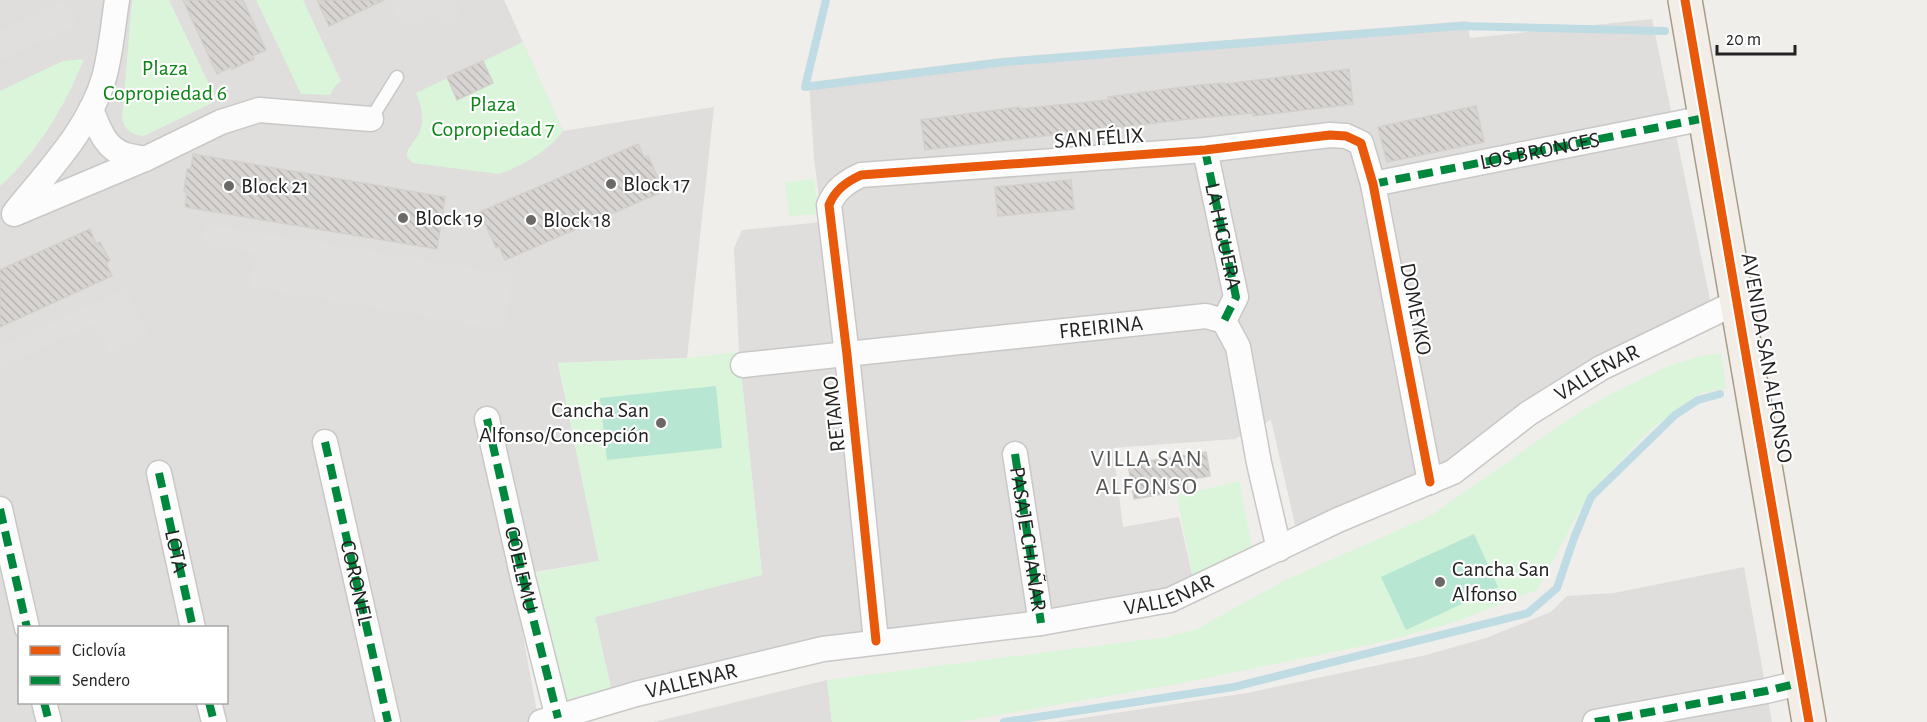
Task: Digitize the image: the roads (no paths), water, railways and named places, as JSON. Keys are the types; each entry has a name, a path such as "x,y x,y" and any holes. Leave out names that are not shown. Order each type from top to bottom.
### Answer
{"main road":[{"name":"AVENIDA SAN ALFONSO","path":"1685,0 1809,722"}],"street":[{"path":"7,217 66,149 92,109 104,78 117,0"},
{"path":"92,109 107,143 116,151 145,159"},
{"path":"7,217 145,159 221,122 259,110 371,119"},
{"name":"LOS BRONCES","path":"1372,184 1705,118"},
{"name":"SAN FÉLIX","path":"841,187 861,175 1205,150 1330,135 1346,136 1360,143"},
{"name":"DOMEYKO","path":"1360,143 1372,184 1430,482"},
{"name":"LA HIGUERA","path":"1205,150 1236,297 1224,321"},
{"name":"RETAMO","path":"841,187 832,196 829,205 847,355 876,641"},
{"name":"VALLENAR","path":"549,720 636,694 801,654 876,641 1041,623 1170,600 1338,520 1453,472 1529,412 1601,368 1737,302"},
{"name":"FREIRINA","path":"743,365 1206,316 1224,321"},
{"path":"1224,321 1238,347 1259,463 1279,549"},
{"name":"COELEMU","path":"487,419 523,578 549,720"},
{"name":"CORONEL","path":"325,442 388,722"},
{"name":"PASAJE CHAÑAR","path":"1015,454 1041,623"},
{"name":"LOTA","path":"159,473 193,626"},
{"path":"0,509 27,626"},
{"path":"1595,722 1803,682"},
{"path":"44,704 48,722"},
{"path":"210,704 214,722"}],"lane":[{"path":"371,119 397,77"}],"waterway":[{"path":"826,0 805,87 1005,62 1460,26 1665,31"},
{"path":"1004,722 1234,687 1528,613 1557,588 1591,497 1675,415 1698,400 1720,394"}],"place":[{"name":"Block 17","path":"611,184"},
{"name":"Block 21","path":"229,186"},
{"name":"Block 19","path":"403,218"},
{"name":"Block 18","path":"531,220"},
{"name":"Cancha San Alfonso/Concepción","path":"661,423"},
{"name":"Cancha San Alfonso","path":"1440,582"}],"district":[{"name":"VILLA SAN ALFONSO","path":"1147,473"}],"park label":[{"name":"Plaza Copropiedad 6","path":"165,80"},
{"name":"Plaza Copropiedad 7","path":"493,116"}]}
